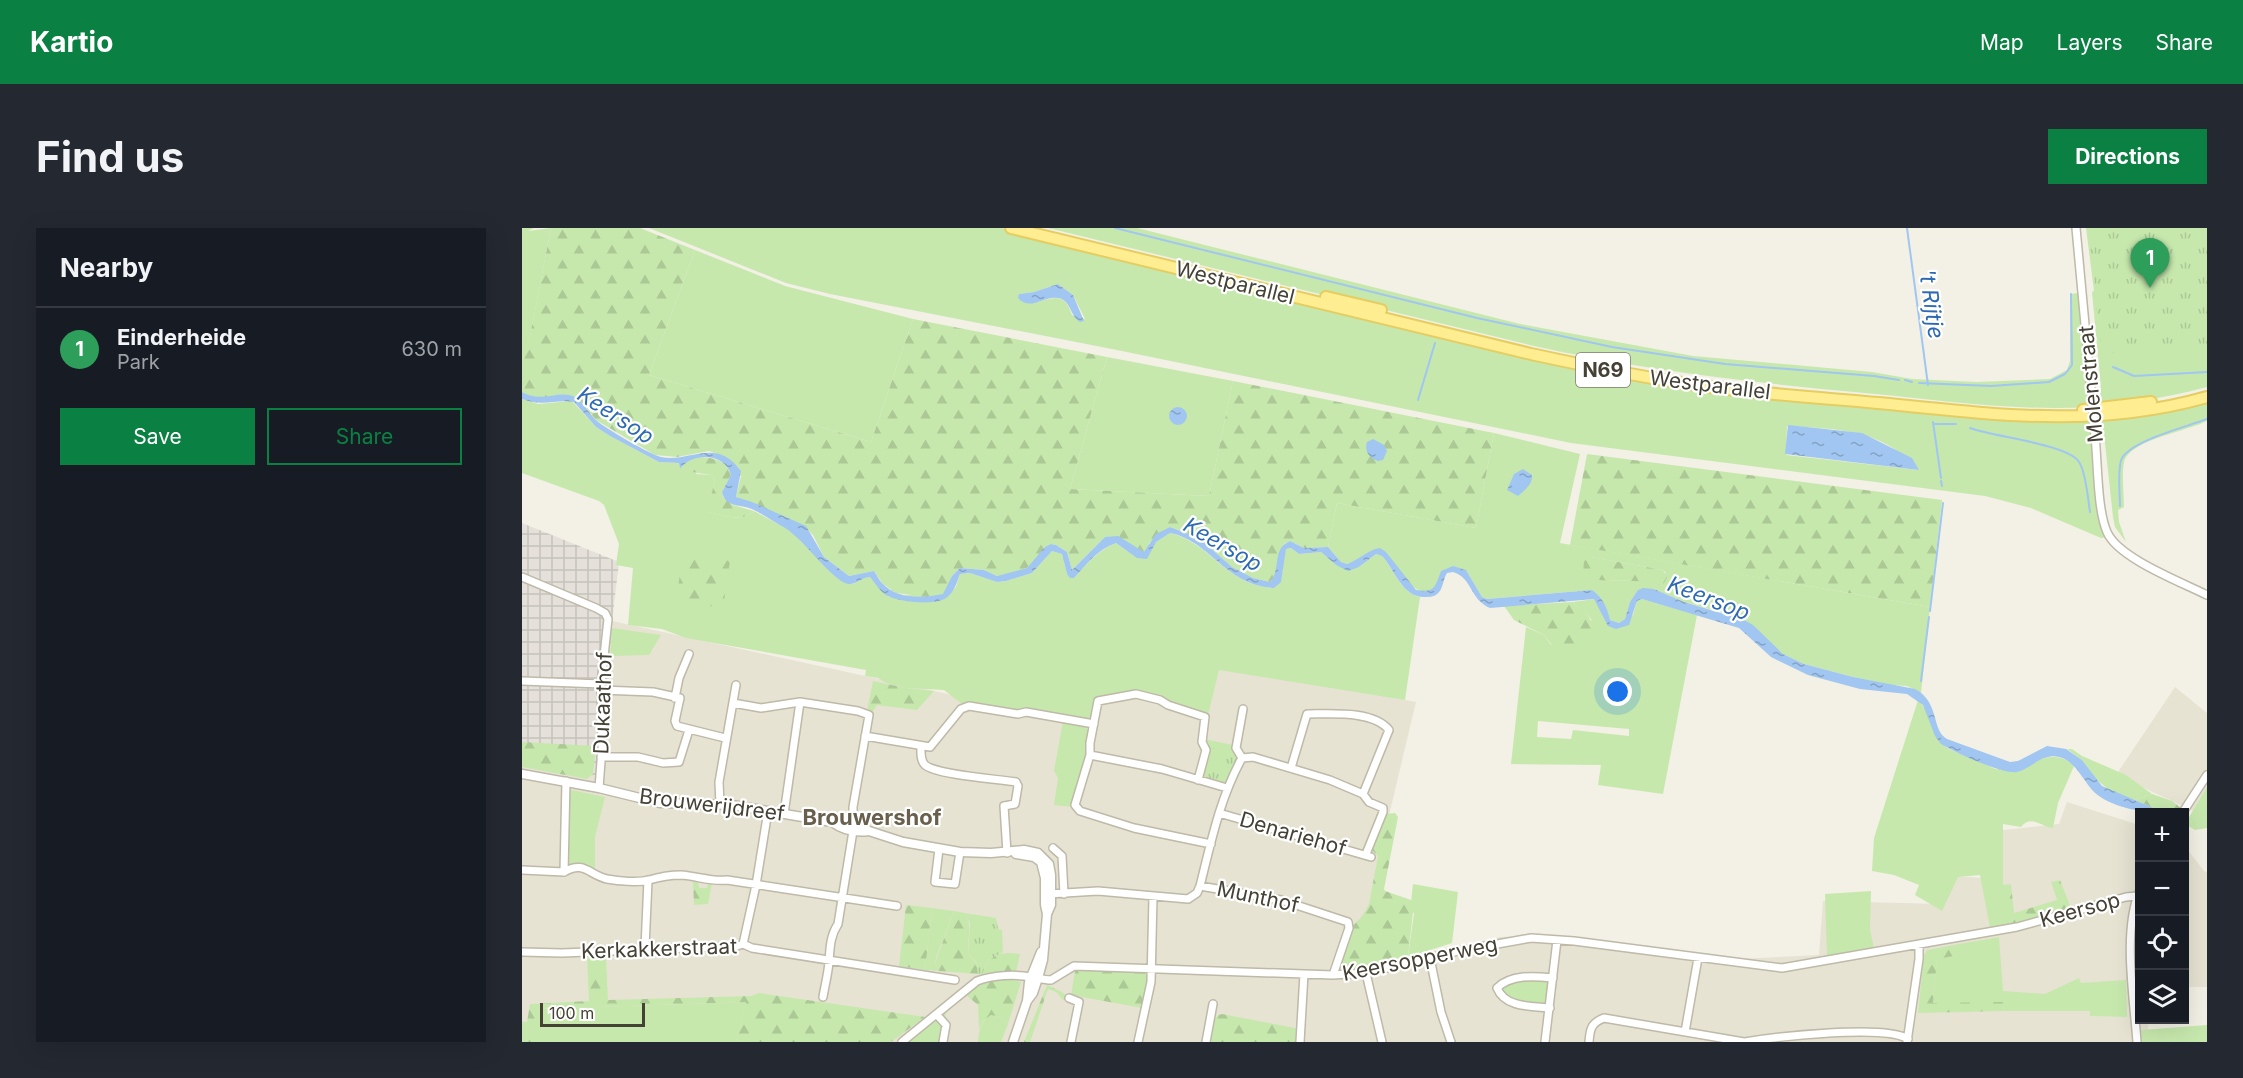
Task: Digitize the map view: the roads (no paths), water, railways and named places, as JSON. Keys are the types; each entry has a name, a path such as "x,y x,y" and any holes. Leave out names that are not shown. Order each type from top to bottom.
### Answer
{"main road":[{"name":"Westparallel","path":"1011,228 1532,354 1603,370 1711,387 1968,412 2071,418 2116,415 2162,408 2207,397"},
{"name":"Westparallel","path":"1041,228 1533,348 1604,364 1658,372 1773,387 2054,411 2116,407 2162,400 2207,389"}],"street":[{"name":"Molenstraat","path":"2076,228 2104,523 2110,538 2128,556 2207,595"},
{"name":"Dukaathof","path":"522,577 596,608 605,613 608,619 601,687 599,788"},
{"path":"675,698 689,654"},
{"path":"522,681 653,692 680,698 676,724 689,730 726,738"},
{"path":"720,804 718,782 736,685"},
{"path":"1198,780 1206,750 1202,742 1205,717 1168,705 1160,700 1136,694 1098,701 1090,756 1075,805 1080,811 1134,828 1210,844"},
{"path":"733,703 761,708 800,702 858,711 869,715 853,807 853,826 838,924 833,933 829,952 823,997"},
{"path":"784,814 800,702"},
{"path":"865,736 930,747 961,709 969,706 1018,714 1026,712 1094,724"},
{"path":"1242,758 1236,748 1243,709"},
{"path":"1242,758 1252,757 1291,768 1330,780 1363,794 1389,730 1386,726 1358,714 1307,714 1291,768"},
{"path":"601,757 638,757 663,763 679,762 689,730"},
{"path":"921,746 921,758 925,765 939,771 1016,782 1018,786 1015,804 1004,806 1007,853"},
{"path":"1090,756 1162,769 1227,788"},
{"path":"1200,886 1227,788 1242,758"},
{"name":"Brouwerijdreef","path":"522,774 566,781 660,803 720,804 832,822 843,828 853,826 903,842 939,849 1034,857 1041,862 1044,871 1049,894 1047,914 1035,977 1027,992 1027,1001 1013,1042"},
{"path":"2186,808 2207,775"},
{"path":"564,872 566,781"},
{"name":"Denariehof","path":"1219,813 1369,855 1383,808 1369,802 1363,794"},
{"path":"742,944 756,885 768,811"},
{"path":"1053,848 1062,856 1064,894"},
{"path":"939,849 935,882 955,884 960,852"},
{"path":"522,870 564,872 572,867 585,868 608,880 648,880 681,875 897,906"},
{"path":"645,948 648,880"},
{"name":"Munthof","path":"1049,894 1098,891 1188,899 1197,893 1200,886 1290,902 1348,922"},
{"name":"Keersop","path":"1698,958 1782,968 2017,927 2135,894"},
{"path":"1138,1042 1151,982 1153,897"},
{"path":"2135,910 2130,938 2137,1042"},
{"path":"1333,975 1349,928 1348,922 1358,921"},
{"name":"Keersopperweg","path":"902,1042 977,981 986,978 1035,977 1051,980 1074,966 1333,975 1366,973 1531,938 1698,958"},
{"path":"1545,1042 1557,940"},
{"name":"Kerkakkerstraat","path":"522,952 562,953 742,944 752,948 955,980"},
{"path":"1907,1040 1919,959 1919,944"},
{"path":"1430,958 1441,1012 1451,1042"},
{"path":"1685,1032 1698,958"},
{"path":"1366,973 1382,1042"},
{"path":"1300,1042 1304,974"},
{"path":"1550,1008 1514,1004 1499,993 1497,988 1503,982 1530,976 1553,978"},
{"path":"1069,998 1079,1002 1071,1042"},
{"path":"1206,1042 1213,1004"},
{"path":"937,1015 946,1025 944,1042"},
{"path":"1589,1042 1590,1029 1594,1022 1604,1018 1744,1042 1775,1037 1874,1031 1902,1035 1907,1040"}],"water":[{"path":"1058,284 1073,295 1084,321 1080,322 1074,316 1062,299 1053,298 1028,303 1018,298 1019,294"},
{"path":"522,392 537,397 568,395 575,397 602,424 638,447 661,457 672,458 702,453 722,455 732,461 741,471 736,497 806,526 824,557 849,576 874,571 888,589 903,595 919,597 943,594 952,576 960,568 984,570 997,576 1027,568 1045,547 1051,544 1067,552 1072,570 1105,537 1118,536 1144,552 1156,534 1170,527 1199,538 1232,567 1253,578 1270,582 1276,571 1278,554 1290,541 1304,548 1328,547 1341,562 1347,564 1380,548 1386,552 1416,590 1431,590 1441,571 1453,566 1466,570 1482,597 1487,599 1592,590 1604,603 1610,620 1619,623 1625,619 1630,602 1638,590 1654,589 1684,602 1744,620 1753,625 1783,654 1804,664 1853,677 1915,689 1928,701 1942,735 1947,739 2010,762 2018,761 2047,746 2066,749 2082,760 2102,786 2154,808 2135,810 2109,802 2094,792 2070,763 2059,757 2047,757 2023,770 2011,772 1967,757 1941,744 1935,736 1923,705 1907,694 1860,689 1808,675 1771,657 1739,628 1642,599 1637,601 1629,625 1616,629 1608,626 1594,599 1490,608 1478,599 1464,579 1453,572 1447,573 1441,590 1436,595 1416,596 1404,588 1387,562 1382,556 1376,554 1359,567 1348,571 1336,565 1321,552 1299,554 1291,548 1286,549 1281,582 1274,588 1242,579 1197,545 1170,533 1156,542 1147,559 1137,558 1116,543 1093,558 1074,578 1070,578 1067,574 1062,554 1052,551 1032,573 997,582 970,573 960,574 955,587 946,598 934,602 898,600 886,595 870,577 851,584 841,581 785,528 752,509 726,501 722,492 731,475 728,467 722,462 699,457 685,463 680,469 679,463 659,462 610,436 596,427 574,402 542,403 522,399"},
{"path":"1178,407 1184,410 1187,416 1184,422 1178,425 1172,422 1169,416 1172,410"},
{"path":"1788,425 1862,433 1912,458 1919,470 1785,454"},
{"path":"1373,439 1384,445 1387,451 1383,460 1375,460 1368,454 1367,442"},
{"path":"1523,469 1532,475 1532,478 1528,487 1518,496 1507,490 1514,474"}],"waterway":[{"path":"1115,228 1477,318 1612,347 1725,364 1899,380"},
{"name":"'t Rijtje","path":"1907,228 1928,385"},
{"path":"1919,383 1991,386 2049,382 2065,374 2072,365 2071,294"},
{"path":"1418,400 1435,343"},
{"path":"2113,367 2134,376 2207,372"},
{"path":"1905,380 1912,382"},
{"path":"2120,506 2120,462 2128,451 2148,440 2207,419"},
{"name":"'t Rijtje","path":"1933,422 1941,478"},
{"path":"1934,424 1956,424"},
{"path":"1970,428 2061,450 2072,456 2079,462 2083,472 2090,512"},
{"name":"'t Rijtje","path":"1941,481 1942,486"},
{"name":"'t Rijtje","path":"1930,611 1943,503"},
{"name":"'t Rijtje","path":"1921,681 1929,617"}],"place":[{"name":"Einderheide","path":"2150,288"}],"district":[{"name":"Brouwershof","path":"872,817"}]}
